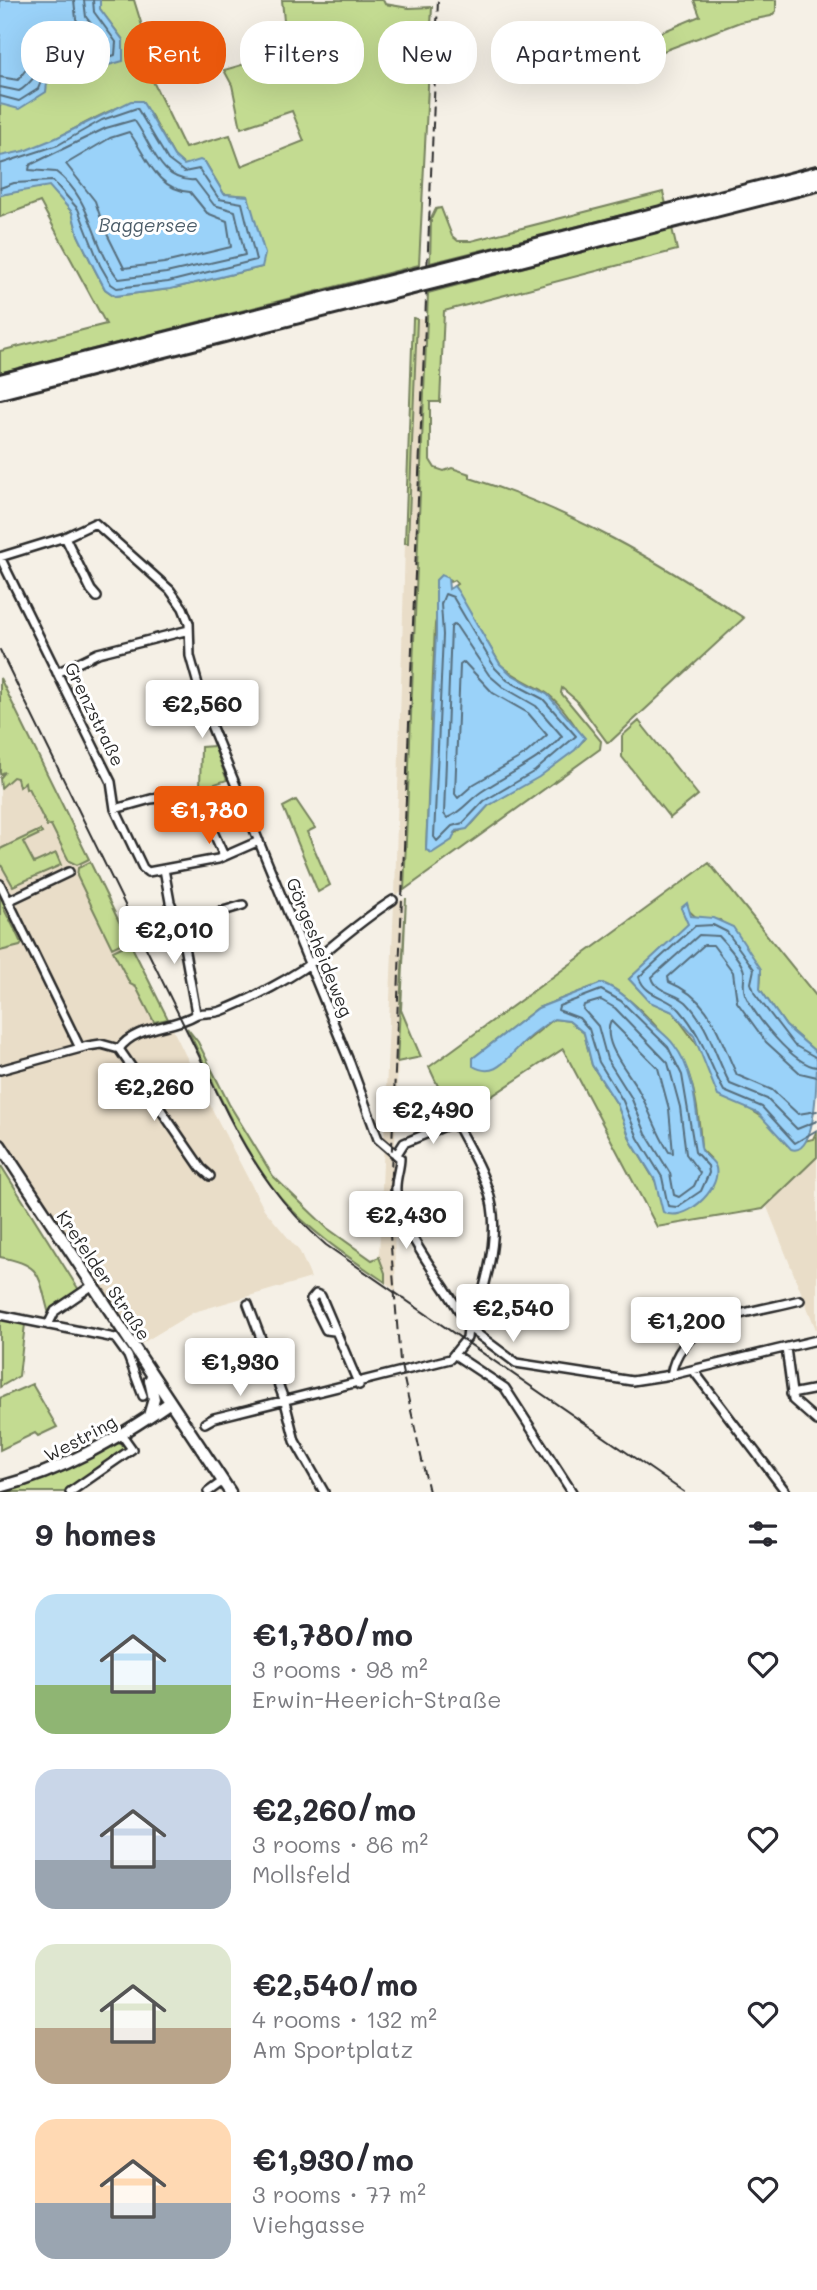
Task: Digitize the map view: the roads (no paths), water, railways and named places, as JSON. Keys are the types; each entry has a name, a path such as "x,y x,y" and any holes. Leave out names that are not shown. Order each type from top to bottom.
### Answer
{"highway":[{"path":"440,275 817,173"},
{"path":"0,381 817,184"},
{"path":"0,392 409,282"}],"main road":[{"name":"Krefelder Straße","path":"0,1145 230,1492"},
{"path":"147,1368 154,1395 149,1417"},
{"name":"Westring","path":"0,1487 40,1477 81,1459 169,1403"}],"street":[{"name":"Görgesheideweg","path":"65,537 95,523 170,590 183,608 189,630 190,656 206,713 310,963 378,1139 397,1154"},
{"path":"0,557 65,537 90,590 97,597"},
{"name":"Grenzstraße","path":"0,557 111,782 115,809 143,869 148,872 164,869"},
{"path":"57,673 98,653 189,630"},
{"path":"115,809 151,799 196,794 224,856"},
{"path":"196,1013 180,924 170,902 164,869 224,856 259,841"},
{"path":"8,901 69,872"},
{"path":"0,884 80,1048"},
{"path":"119,1049 134,1034 186,1022 196,1013 212,1014 229,1008 310,963 352,927 393,900"},
{"path":"180,924 243,905"},
{"path":"0,1070 101,1044 119,1049 201,1168 210,1175"},
{"path":"205,1423 359,1384 450,1359 455,1355 467,1338 468,1327 482,1297 491,1241 492,1206 482,1178 454,1122 404,1143 397,1154 400,1161 396,1189 414,1238 468,1327 516,1363 613,1380 648,1380 817,1340"},
{"path":"48,1325 55,1311 93,1285"},
{"path":"334,1331 326,1330 318,1315 311,1300 316,1294 321,1296 359,1384"},
{"path":"671,1375 682,1346 704,1327 800,1300"},
{"path":"248,1304 285,1402 295,1441 324,1492"},
{"path":"0,1315 115,1338 128,1356 143,1396"},
{"path":"786,1348 791,1394 795,1405 817,1422"},
{"path":"455,1355 505,1388 572,1492"},
{"path":"693,1370 786,1492"},
{"path":"791,1394 817,1389"},
{"path":"70,1492 132,1449 122,1435"},
{"path":"208,1492 223,1481"}],"water":[{"path":"0,0 100,0 100,9 109,21 21,21 21,84 47,84 46,92 19,109 0,104"},
{"path":"110,22 123,40 123,61 110,65"},
{"name":"Baggersee","path":"131,101 142,101 174,156 184,165 200,160 205,162 224,194 248,196 265,254 262,267 170,289 115,296 105,289 94,268 78,235 72,212 49,186 0,195 0,156 24,151 56,138"},
{"path":"441,575 448,578 449,589 454,586 459,593 500,664 511,674 548,695 585,738 575,750 539,777 488,806 467,829 456,831 452,840 432,853 426,850 436,580"},
{"path":"687,903 691,916 713,918 733,927 761,969 760,989 786,1026 817,1053 814,1113 806,1141 800,1148 791,1149 758,1113 718,1096 694,1036 673,1012 650,1002 629,979 688,924 681,908"},
{"path":"602,983 627,998 668,1038 687,1068 694,1094 702,1150 715,1165 716,1177 713,1186 699,1203 680,1213 663,1212 655,1180 631,1141 617,1104 592,1065 584,1033 569,1021 554,1019 494,1069 473,1066 473,1058 538,1008"}],"tram line":[{"path":"0,650 228,1115 248,1152 283,1201 326,1245 684,1492"}],"railway":[{"path":"429,1492 400,1361 389,1222 438,0"}]}
